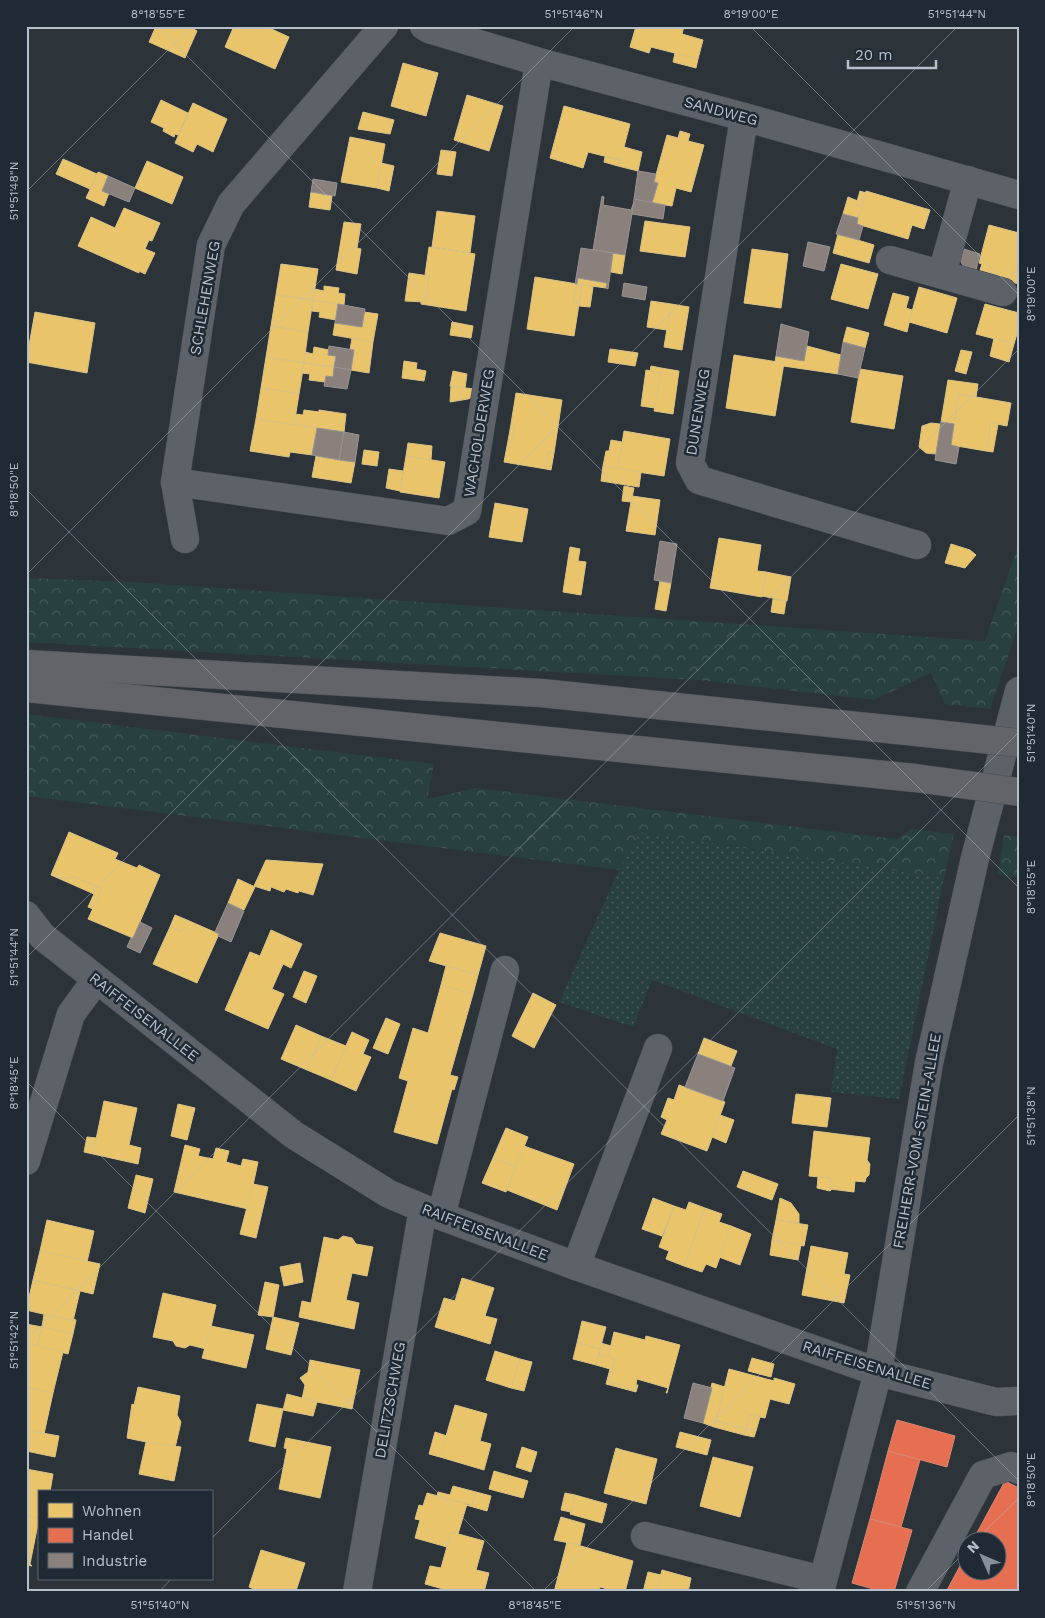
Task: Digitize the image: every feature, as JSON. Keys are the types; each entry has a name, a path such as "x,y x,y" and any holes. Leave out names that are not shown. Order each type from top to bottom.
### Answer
{"highway":[{"path":"26,664 541,693 1019,743"},
{"path":"26,688 915,778 1019,792"}],"street":[{"name":"SCHLEHENWEG","path":"185,539 175,482 211,245 231,204 384,26"},
{"name":"SANDWEG","path":"424,26 539,62 744,117 1019,195"},
{"name":"WACHOLDERWEG","path":"175,482 448,522 467,511 539,62"},
{"name":"DUNENWEG","path":"744,117 690,463 699,480 917,545"},
{"path":"942,274 968,180"},
{"path":"890,260 1003,292"},
{"name":"FREIHERR-VOM-STEIN-ALLEE","path":"822,1586 878,1372 929,1063 975,858 1019,691"},
{"name":"RAIFFEISENALLEE","path":"26,915 42,936 294,1135 389,1194 576,1266 878,1372 996,1402 1019,1401"},
{"name":"DELITZSCHWEG","path":"357,1592 432,1212 505,970"},
{"path":"26,1161 71,1014 96,980"},
{"path":"576,1266 658,1048"},
{"path":"920,1592 983,1475 1011,1466 1019,1470"},
{"path":"645,1536 822,1586"}],"green space":[{"path":"1019,543 1019,624 990,709 945,704 931,673 874,700 699,680 26,642 26,578 132,582 985,641"},
{"path":"26,714 434,764 427,799 476,788 897,839 911,829 954,834 944,878 640,832 619,870 26,796"},
{"path":"640,832 944,878 899,1099 831,1092 837,1049 652,980 633,1027 559,1002 619,870"},
{"path":"1004,835 1019,837 1019,878 998,874"}],"building: Wohnen":[{"path":"156,26 196,26 194,29 197,31 185,58 149,42"},
{"path":"234,26 265,26 289,37 275,69 225,47"},
{"path":"636,26 684,26 682,34 703,40 698,59 651,47 649,53 630,47"},
{"path":"675,53 698,59 696,68 673,62"},
{"path":"403,63 438,73 426,116 391,106"},
{"path":"467,95 503,106 489,151 454,140"},
{"path":"161,100 188,113 178,135 175,134 174,137 163,131 164,128 151,122"},
{"path":"193,103 227,119 213,152 197,144 193,152 175,143"},
{"path":"564,106 630,124 624,147 642,152 638,171 618,166 620,160 588,152 583,168 550,158"},
{"path":"363,112 394,120 390,134 358,129"},
{"path":"680,131 690,134 688,141 704,145 691,192 676,188 672,206 652,203 658,183 654,182 667,135 678,138"},
{"path":"350,137 385,144 377,188 341,182"},
{"path":"441,150 456,152 452,176 437,174"},
{"path":"605,157 620,160 618,166 604,162"},
{"path":"63,159 97,174 90,189 56,174"},
{"path":"147,161 183,177 172,204 135,188"},
{"path":"381,163 394,166 389,191 377,188"},
{"path":"98,172 108,176 102,191 109,193 104,206 86,198"},
{"path":"860,191 866,193 862,206 856,205"},
{"path":"866,191 930,210 924,229 912,225 908,239 857,224"},
{"path":"311,192 332,196 330,210 309,207"},
{"path":"848,197 858,201 856,205 862,206 858,218 843,214"},
{"path":"124,208 160,223 152,241 149,240 145,249 155,253 145,274 78,246 91,217 115,228"},
{"path":"437,211 475,216 470,253 432,247"},
{"path":"645,221 690,227 685,257 640,251"},
{"path":"344,222 361,224 357,248 361,249 357,274 336,270"},
{"path":"989,225 1019,233 1019,259 1011,282 996,278 997,275 980,270 982,264 979,263"},
{"path":"838,234 874,245 869,263 833,253"},
{"path":"429,247 475,254 466,311 421,304 421,301 425,302 429,276 425,275"},
{"path":"752,249 788,254 781,308 744,303"},
{"path":"613,253 625,255 622,274 611,272"},
{"path":"1019,259 1019,284 1011,282"},
{"path":"281,264 318,269 313,300 276,295"},
{"path":"841,264 878,274 868,309 831,299"},
{"path":"409,273 429,276 425,302 405,301"},
{"path":"535,277 577,284 573,303 579,304 574,336 527,329"},
{"path":"578,278 607,283 606,288 577,284"},
{"path":"577,284 582,284 579,304 573,303"},
{"path":"582,284 593,287 590,307 579,306"},
{"path":"324,286 339,288 338,293 345,294 344,305 313,300 315,289 324,291"},
{"path":"919,287 957,298 947,333 909,322"},
{"path":"893,293 909,297 906,308 912,310 907,332 884,325"},
{"path":"276,295 313,300 308,332 271,326"},
{"path":"313,300 338,304 336,320 319,317 320,312 312,311"},
{"path":"651,301 671,304 667,330 647,327"},
{"path":"671,304 689,307 682,350 664,347"},
{"path":"985,304 1019,313 1019,327 1014,344 976,334"},
{"path":"35,312 95,323 87,373 26,362"},
{"path":"364,312 378,314 373,342 333,335 335,323 362,327"},
{"path":"452,322 473,326 471,338 450,335"},
{"path":"271,326 308,332 304,363 266,357"},
{"path":"847,327 869,333 865,348 843,342"},
{"path":"352,338 373,342 369,373 351,370 354,350 350,350"},
{"path":"994,338 1014,344 1009,362 990,356"},
{"path":"807,346 841,355 838,374 783,366 784,363 775,362 776,356 804,361"},
{"path":"314,347 329,350 328,355 336,356 334,367 304,363 305,352 313,354"},
{"path":"610,349 638,353 635,366 608,362"},
{"path":"961,350 972,352 966,374 955,371"},
{"path":"734,355 784,363 775,416 726,408"},
{"path":"266,357 304,363 299,394 261,388"},
{"path":"404,361 417,363 416,369 426,371 424,381 402,378"},
{"path":"304,363 334,367 333,377 326,376 325,382 309,380 310,374 302,373"},
{"path":"651,366 661,368 660,373 650,371"},
{"path":"661,368 679,371 673,414 654,411"},
{"path":"860,369 903,376 894,429 851,422"},
{"path":"646,370 660,373 655,408 641,406"},
{"path":"453,371 467,374 465,388 450,386"},
{"path":"948,380 978,384 976,397 959,394 954,424 941,422"},
{"path":"451,386 474,389 473,397 450,402"},
{"path":"261,388 299,394 294,425 256,419"},
{"path":"516,393 562,400 554,453 548,452 546,469 504,462 508,441 512,442 515,425 511,424"},
{"path":"959,394 1011,403 1007,426 991,423 986,451 951,445"},
{"path":"304,410 346,414 344,432 294,425 295,414 303,415"},
{"path":"256,419 317,428 312,455 290,452 289,457 250,451"},
{"path":"931,423 940,424 936,454 926,453 919,447 922,426"},
{"path":"991,423 998,424 993,452 986,451"},
{"path":"511,424 515,425 512,442 508,441"},
{"path":"624,431 670,439 664,476 618,469"},
{"path":"611,440 622,442 618,469 603,466 606,451 609,451"},
{"path":"408,443 432,446 431,460 406,456"},
{"path":"364,450 379,452 377,466 362,464"},
{"path":"548,452 554,453 551,470 546,469"},
{"path":"316,456 355,462 351,483 312,477"},
{"path":"406,456 445,462 439,498 400,492"},
{"path":"603,466 641,472 639,487 601,481"},
{"path":"389,469 403,471 400,491 386,488"},
{"path":"624,486 634,488 631,502 622,501"},
{"path":"632,496 660,500 655,535 626,531"},
{"path":"495,503 528,509 522,542 489,537"},
{"path":"719,538 761,545 757,571 766,572 762,597 710,588"},
{"path":"951,544 970,550 976,555 965,568 945,563"},
{"path":"570,547 580,549 578,561 586,562 581,595 563,592"},
{"path":"766,572 791,577 787,601 762,596"},
{"path":"660,581 671,583 666,611 655,609"},
{"path":"773,599 786,601 784,614 771,612"},
{"path":"69,832 118,853 115,859 137,868 139,865 160,875 133,938 88,919 102,889 72,876 65,879 56,876 53,870"},
{"path":"266,860 323,864 313,895 286,889 284,892 271,887 270,891 254,886"},
{"path":"53,870 56,876 65,879 72,876 102,889 93,909 88,907 94,894 51,875"},
{"path":"238,879 255,887 244,910 228,903"},
{"path":"175,915 187,920 182,932 170,927"},
{"path":"187,920 219,934 197,983 153,964 170,927 182,932"},
{"path":"271,930 302,944 291,968 283,964 272,989 284,994 268,1029 225,1010 250,952 260,956"},
{"path":"440,933 486,946 478,975 429,961"},
{"path":"446,966 478,975 473,994 441,985"},
{"path":"304,971 317,976 306,1003 293,997"},
{"path":"441,985 473,994 450,1075 458,1077 454,1090 452,1089 437,1144 394,1132 408,1081 399,1078 413,1028 428,1033"},
{"path":"533,993 556,1005 534,1048 512,1036"},
{"path":"386,1018 400,1024 388,1054 373,1048"},
{"path":"296,1025 321,1036 307,1070 281,1059"},
{"path":"352,1032 369,1040 363,1054 371,1057 356,1091 331,1080"},
{"path":"321,1036 346,1046 331,1080 307,1070"},
{"path":"704,1038 737,1051 731,1066 698,1054"},
{"path":"679,1085 725,1102 707,1151 661,1134 667,1120 661,1117 668,1098 674,1100"},
{"path":"796,1094 831,1098 827,1127 792,1123"},
{"path":"104,1101 137,1108 129,1145 141,1148 138,1164 93,1154"},
{"path":"178,1104 195,1108 187,1140 171,1136"},
{"path":"720,1115 734,1120 726,1143 712,1137"},
{"path":"506,1128 528,1137 516,1167 493,1158"},
{"path":"814,1131 870,1138 867,1160 870,1164 869,1175 865,1182 855,1181 854,1192 830,1189 831,1178 809,1176"},
{"path":"87,1137 97,1138 93,1154 84,1152"},
{"path":"185,1145 200,1149 198,1156 213,1159 216,1148 229,1151 226,1162 241,1166 243,1159 258,1162 248,1209 174,1192"},
{"path":"524,1146 574,1164 557,1210 507,1190"},
{"path":"493,1158 516,1167 506,1192 482,1183"},
{"path":"743,1171 778,1184 772,1200 737,1187"},
{"path":"136,1175 153,1179 145,1213 128,1208"},
{"path":"818,1177 831,1178 830,1189 832,1189 830,1191 817,1188"},
{"path":"253,1184 268,1187 256,1238 240,1234"},
{"path":"653,1198 674,1206 662,1236 642,1229"},
{"path":"780,1198 791,1203 799,1214 799,1223 776,1220"},
{"path":"689,1202 705,1208 684,1266 666,1259 669,1251 659,1247 674,1206 686,1210"},
{"path":"705,1208 722,1214 719,1222 731,1226 716,1268 706,1264 702,1272 684,1266"},
{"path":"47,1220 94,1231 87,1262 40,1251"},
{"path":"776,1220 808,1225 804,1246 772,1240"},
{"path":"731,1226 751,1234 740,1265 719,1257"},
{"path":"343,1236 352,1238 356,1244 373,1247 367,1276 352,1273 346,1300 359,1303 354,1329 299,1317 302,1301 311,1303 324,1237 338,1240"},
{"path":"772,1240 801,1245 798,1260 770,1255"},
{"path":"811,1246 848,1253 844,1274 850,1275 844,1303 802,1295"},
{"path":"40,1251 100,1264 93,1294 33,1280"},
{"path":"300,1263 303,1282 284,1286 280,1267"},
{"path":"462,1278 494,1288 485,1316 497,1319 490,1344 435,1327 444,1298 455,1301"},
{"path":"33,1280 80,1291 73,1321 26,1310"},
{"path":"265,1282 279,1285 273,1317 258,1315"},
{"path":"163,1293 216,1305 206,1349 190,1345 185,1348 176,1346 173,1341 153,1337"},
{"path":"44,1314 73,1321 74,1319 76,1320 73,1334 42,1327"},
{"path":"273,1317 299,1323 291,1355 266,1349"},
{"path":"582,1321 606,1327 600,1349 577,1343"},
{"path":"26,1324 42,1327 37,1346 26,1343"},
{"path":"211,1326 254,1335 246,1368 202,1358"},
{"path":"42,1327 73,1334 68,1354 37,1346"},
{"path":"614,1332 645,1340 646,1336 680,1345 667,1393 668,1388 637,1379 635,1390 609,1382 615,1359 608,1357"},
{"path":"26,1343 63,1352 53,1393 26,1387"},
{"path":"577,1343 600,1349 596,1365 573,1359"},
{"path":"601,1343 611,1346 608,1357 599,1354"},
{"path":"495,1351 520,1359 511,1388 486,1380"},
{"path":"599,1354 615,1359 609,1382 635,1390 636,1385 638,1385 636,1392 606,1384 610,1369 596,1365"},
{"path":"752,1358 774,1364 771,1377 748,1371"},
{"path":"520,1359 532,1362 524,1391 511,1388"},
{"path":"310,1360 360,1370 352,1409 302,1399 305,1385 300,1378 308,1372"},
{"path":"729,1369 774,1381 774,1378 795,1384 789,1404 770,1399 765,1418 750,1415 746,1429 716,1421"},
{"path":"712,1383 725,1387 714,1427 703,1423"},
{"path":"26,1387 53,1393 44,1434 26,1430"},
{"path":"138,1387 180,1396 177,1415 181,1422 175,1448 127,1438 132,1404 134,1405"},
{"path":"287,1394 317,1402 313,1416 283,1410"},
{"path":"257,1404 283,1409 275,1447 249,1441"},
{"path":"455,1405 487,1414 480,1441 491,1444 484,1470 440,1457"},
{"path":"750,1415 760,1417 756,1431 746,1429"},
{"path":"716,1421 746,1429 744,1435 714,1427"},
{"path":"746,1429 756,1431 754,1437 744,1435"},
{"path":"26,1430 59,1436 55,1457 26,1451"},
{"path":"435,1432 447,1436 440,1457 429,1454"},
{"path":"680,1432 711,1440 707,1455 676,1447"},
{"path":"286,1438 331,1447 320,1498 279,1489 287,1449 284,1448"},
{"path":"146,1442 181,1447 174,1481 139,1474"},
{"path":"522,1447 537,1452 531,1472 516,1467"},
{"path":"616,1448 622,1450 618,1468 611,1466"},
{"path":"622,1450 657,1459 646,1504 604,1493 611,1466 618,1468"},
{"path":"713,1457 753,1467 740,1517 700,1506"},
{"path":"26,1469 53,1474 50,1490 38,1490 38,1495 26,1492"},
{"path":"494,1471 528,1481 523,1498 489,1489"},
{"path":"453,1486 476,1492 472,1505 437,1496 438,1492 450,1495"},
{"path":"26,1492 38,1495 38,1519 26,1515"},
{"path":"476,1492 491,1496 487,1511 466,1505 472,1505"},
{"path":"427,1493 467,1504 458,1534 451,1532 447,1547 415,1538 420,1520 415,1519 419,1505 423,1506"},
{"path":"565,1493 575,1495 571,1512 561,1510"},
{"path":"575,1495 607,1504 602,1523 570,1514"},
{"path":"26,1515 38,1519 38,1524 30,1564 32,1566 26,1565"},
{"path":"561,1517 585,1524 580,1545 554,1540"},
{"path":"451,1532 484,1541 476,1570 489,1573 484,1592 454,1592 425,1584 430,1566 441,1568"},
{"path":"567,1542 633,1561 625,1592 600,1587 599,1592 554,1592"},
{"path":"261,1550 305,1563 296,1591 299,1592 261,1592 249,1587"},
{"path":"662,1570 691,1578 688,1592 656,1592"},
{"path":"648,1572 661,1575 656,1592 643,1592"}],"building: Handel":[{"path":"897,1420 955,1436 947,1467 888,1451"},
{"path":"888,1451 920,1460 901,1527 870,1519"},
{"path":"1005,1481 1019,1488 1019,1592 946,1592 958,1570 958,1580 1008,1580 1008,1530 978,1530"},
{"path":"870,1519 912,1530 894,1592 884,1592 852,1583"}],"building: Industrie":[{"path":"638,171 656,174 654,182 658,183 652,203 634,199"},
{"path":"108,176 135,188 129,202 102,191"},
{"path":"313,179 337,183 335,196 311,192"},
{"path":"602,196 604,197 603,205 631,210 634,202 625,255 593,250"},
{"path":"634,199 665,205 663,219 632,214"},
{"path":"843,214 858,218 857,224 863,226 859,240 836,234"},
{"path":"808,242 830,247 824,271 803,266"},
{"path":"581,248 613,253 608,289 606,288 607,283 578,278 577,284 575,284"},
{"path":"964,249 980,254 975,274 966,271 960,260"},
{"path":"624,283 647,287 645,300 622,296"},
{"path":"338,304 365,309 362,327 335,323"},
{"path":"781,324 809,332 804,361 776,356"},
{"path":"843,342 865,348 858,378 838,374"},
{"path":"329,346 354,350 351,370 334,367 336,356 328,355"},
{"path":"334,367 351,370 347,389 324,386 326,376 333,377"},
{"path":"941,422 954,424 951,445 959,447 956,464 935,460"},
{"path":"317,428 344,432 339,460 312,455"},
{"path":"344,432 359,435 355,462 339,460"},
{"path":"660,541 677,544 671,583 654,580"},
{"path":"228,903 244,911 231,942 218,936 219,934 215,932"},
{"path":"140,922 152,928 140,953 127,947"},
{"path":"698,1054 735,1068 723,1101 685,1087"},
{"path":"693,1383 712,1388 703,1423 684,1418"}]}
